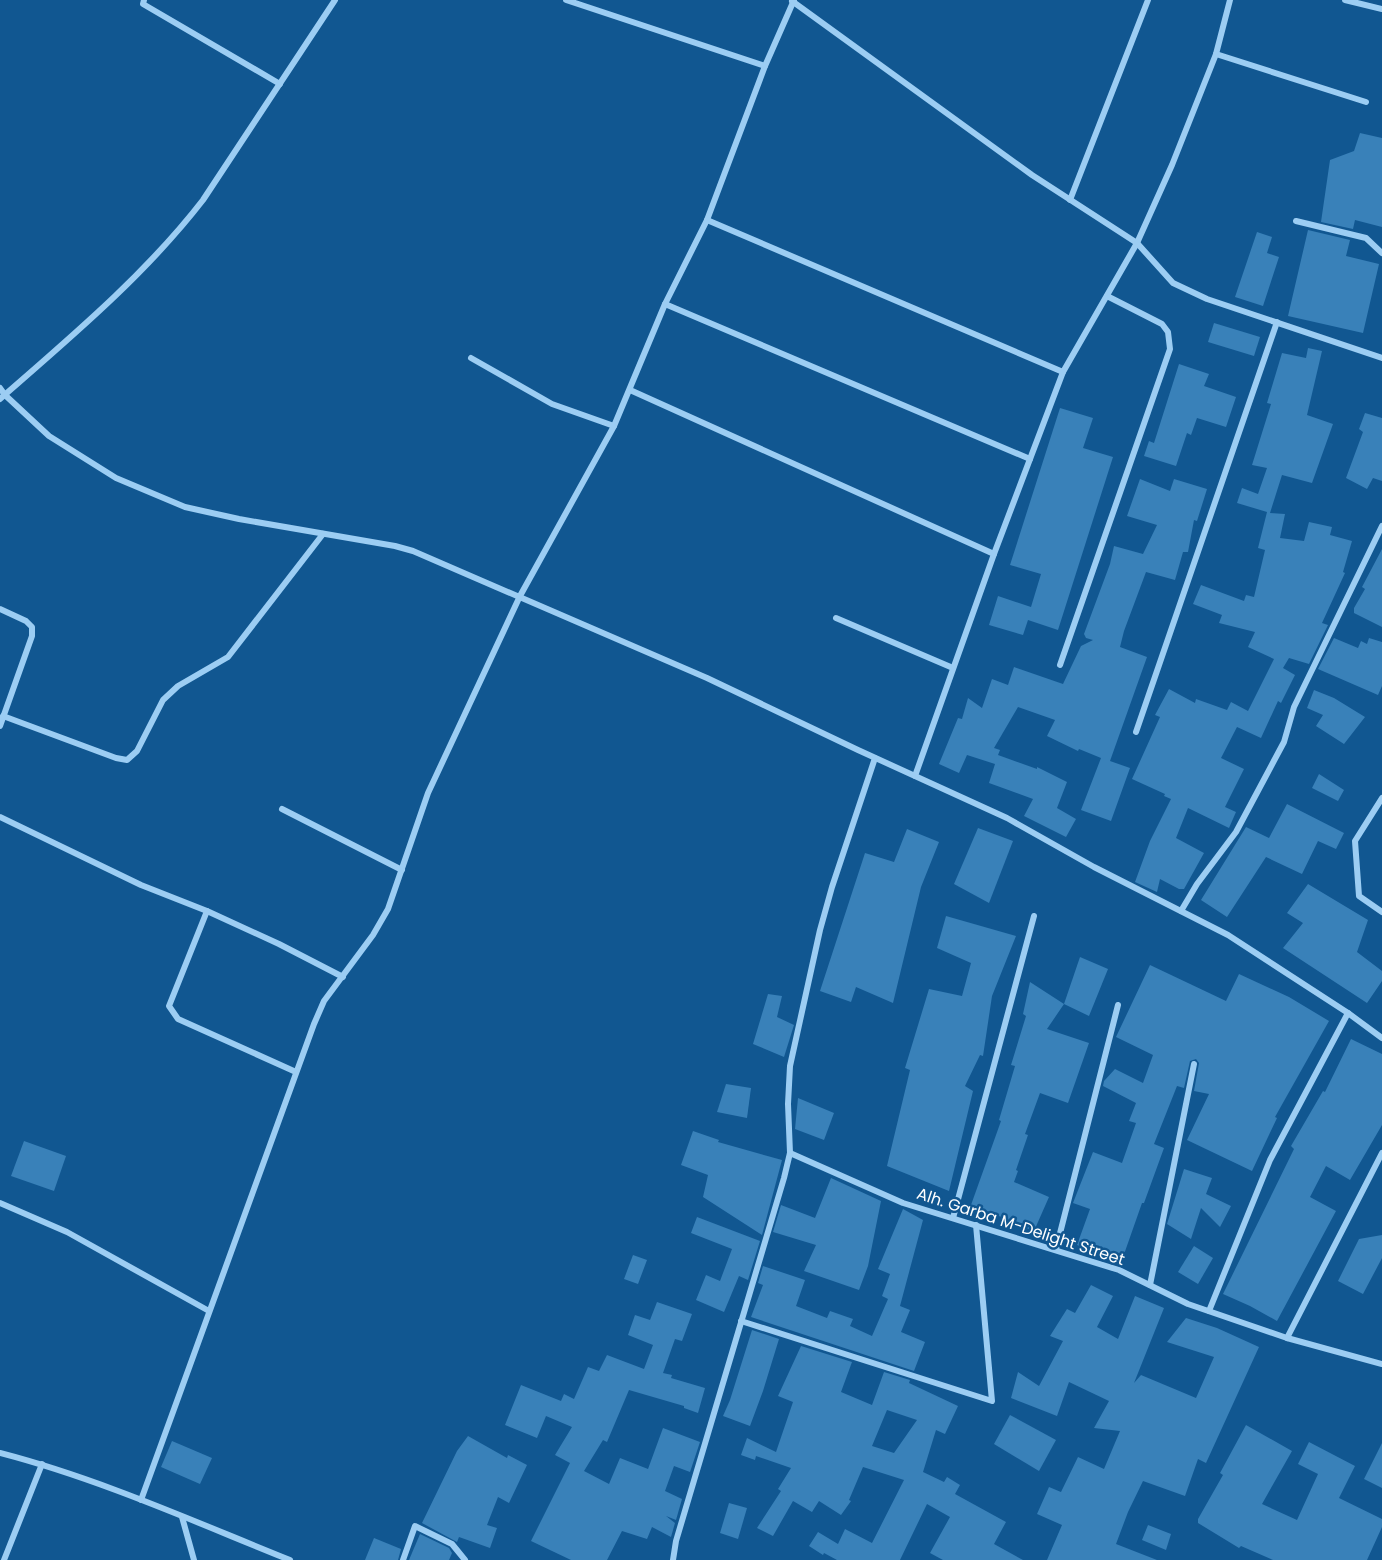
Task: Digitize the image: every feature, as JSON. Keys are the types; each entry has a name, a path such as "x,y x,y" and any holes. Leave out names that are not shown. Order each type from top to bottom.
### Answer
{"street":[{"path":"144,0 143,4 280,84"},
{"path":"2,397 72,337 179,231 203,200 335,0"},
{"path":"566,0 765,66"},
{"path":"1070,200 1148,0"},
{"path":"915,776 994,554 1063,372 1137,243 1172,165 1216,54 1230,0"},
{"path":"1345,0 1382,9"},
{"path":"141,1500 296,1072 324,1001 373,935 388,909 428,793 520,596 614,426 665,304 707,220 765,66 793,1 1032,175 1137,243 1173,283 1207,298 1382,358"},
{"path":"1216,54 1366,102"},
{"path":"707,220 1063,372"},
{"path":"1296,221 1366,238 1382,254"},
{"path":"1060,664 1170,349 1168,332 1162,324 1107,296"},
{"path":"665,304 1030,459"},
{"path":"1136,732 1277,322"},
{"path":"471,358 552,404 614,426"},
{"path":"0,388 2,397 49,436 116,478 185,507 413,551 707,678 1007,818 1095,867 1228,935 1348,1013 1382,1038"},
{"path":"630,390 994,554"},
{"path":"1182,912 1197,884 1236,832 1284,742 1294,707 1382,525"},
{"path":"3,716 127,760 136,751 163,700 178,686 228,657 323,534"},
{"path":"0,609 26,621 32,627 32,636 0,726"},
{"path":"836,618 953,668"},
{"path":"673,1560 790,1153 788,1104 790,1066 820,930 875,758"},
{"path":"1382,798 1355,841 1359,896 1382,912"},
{"path":"282,809 402,870"},
{"path":"0,817 141,885 207,911 279,944 343,977"},
{"path":"207,911 169,1006 178,1019 296,1072"},
{"path":"953,1218 1034,916"},
{"path":"1056,1249 1118,1005"},
{"path":"1209,1311 1270,1160 1348,1013"},
{"path":"1150,1285 1194,1064"},
{"name":"Alh. Garba M-Delight Street","path":"790,1153 903,1203 1119,1270 1188,1304 1287,1338 1382,1364"},
{"path":"1287,1338 1382,1153"},
{"path":"0,1203 67,1232 209,1311"},
{"path":"741,1320 992,1401 976,1225"},
{"path":"0,1453 42,1464 141,1500 290,1560"},
{"path":"4,1560 42,1464"},
{"path":"182,1517 194,1560"},
{"path":"403,1560 415,1526 452,1544 465,1560"}],"building":[{"path":"1360,133 1382,138 1382,227 1355,220 1353,229 1321,222 1330,160 1354,151"},
{"path":"1308,230 1350,240 1346,256 1379,264 1363,333 1288,316"},
{"path":"1257,232 1272,237 1267,253 1279,257 1263,306 1235,297"},
{"path":"1214,323 1260,337 1254,356 1208,342"},
{"path":"1308,348 1322,351 1307,415 1333,424 1312,483 1282,475 1270,513 1285,514 1280,538 1304,541 1309,522 1332,527 1330,535 1352,541 1343,572 1345,573 1322,623 1328,625 1309,664 1289,658 1283,668 1295,675 1281,703 1278,701 1261,738 1237,727 1221,758 1244,769 1225,807 1236,812 1229,828 1188,808 1176,838 1204,853 1184,889 1179,889 1160,879 1157,892 1135,882 1150,841 1171,799 1132,779 1160,717 1155,715 1169,689 1195,703 1196,699 1227,710 1231,702 1248,711 1274,659 1248,647 1255,632 1219,623 1222,615 1193,604 1201,585 1244,601 1246,595 1254,597 1265,550 1258,548 1267,512 1237,503 1242,488 1258,494 1267,468 1252,465 1271,404 1267,403 1282,353 1306,358"},
{"path":"1179,364 1209,374 1204,386 1236,397 1226,427 1197,418 1191,435 1187,433 1176,466 1144,456 1149,441 1154,443"},
{"path":"1060,408 1093,418 1083,448 1113,457 1058,630 1028,620 1023,635 989,625 998,596 1031,607 1041,574 1010,565"},
{"path":"1365,413 1382,418 1382,481 1373,478 1367,489 1346,478 1363,432 1359,429"},
{"path":"1140,479 1170,491 1174,479 1207,489 1197,521 1194,520 1188,552 1183,552 1175,580 1146,572 1124,631 1120,647 1147,657 1110,761 1130,768 1111,821 1081,810 1101,758 1079,749 1078,751 1047,736 1055,720 1018,707 994,748 1000,750 998,755 1037,769 1037,767 1067,782 1057,808 1076,819 1066,837 1024,816 1033,799 989,783 995,764 967,755 959,773 939,764 958,718 962,719 968,698 982,708 992,679 1008,685 1014,667 1063,684 1081,646 1093,640 1086,638 1084,634 1110,564 1114,546 1143,554 1157,525 1127,516"},
{"path":"1382,549 1382,627 1354,613 1354,608"},
{"path":"1334,638 1358,648 1361,641 1367,644 1369,638 1382,642 1382,686 1378,695 1318,669"},
{"path":"1314,690 1334,698 1365,717 1344,744 1316,726 1323,715 1307,708"},
{"path":"1319,774 1344,790 1338,801 1312,788"},
{"path":"1287,804 1344,833 1336,849 1318,841 1302,874 1266,857 1227,917 1201,900 1246,827 1269,838"},
{"path":"978,828 1013,841 989,903 954,884"},
{"path":"907,829 939,842 921,887 893,1003 856,987 851,1002 820,991 865,853 894,862"},
{"path":"1308,884 1368,920 1357,952 1382,971 1382,981 1367,1003 1283,948 1303,923 1287,913"},
{"path":"946,916 1016,936 992,996 983,1056 980,1055 965,1086 973,1091 949,1191 887,1166 910,1070 905,1068 929,989 962,996 971,963 937,948"},
{"path":"1080,957 1108,969 1089,1016 1064,1004"},
{"path":"1150,965 1226,1001 1239,974 1289,997 1329,1021 1275,1117 1277,1118 1252,1171 1187,1140 1209,1094 1194,1091 1199,1063 1196,1059 1190,1061 1184,1088 1177,1086 1154,1144 1164,1148 1122,1260 1077,1245 1090,1209 1073,1203 1093,1152 1122,1163 1136,1123 1129,1121 1136,1103 1103,1086 1104,1081 1115,1069 1143,1083 1153,1055 1116,1037"},
{"path":"1030,982 1064,1004 1047,1029 1089,1043 1068,1103 1040,1093 1025,1134 1028,1135 1014,1182 1049,1197 1034,1231 971,1205 1001,1121 999,1120 1015,1066 1011,1065 1026,1016 1023,1014"},
{"path":"768,994 782,996 777,1017 794,1025 784,1057 753,1044"},
{"path":"1351,1039 1382,1054 1382,1125 1350,1180 1326,1166 1310,1197 1336,1211 1277,1321 1223,1294 1294,1149 1291,1146 1323,1091 1325,1092"},
{"path":"726,1084 751,1088 747,1118 717,1112"},
{"path":"798,1098 834,1113 824,1140 795,1129"},
{"path":"693,1131 719,1140 718,1142 782,1160 762,1235 703,1197 708,1175 681,1165"},
{"path":"24,1141 66,1156 54,1191 11,1176"},
{"path":"1184,1169 1212,1178 1206,1194 1231,1206 1220,1227 1201,1208 1191,1239 1167,1224"},
{"path":"831,1178 881,1201 868,1266 859,1290 804,1271 816,1245 773,1232 781,1205 815,1218"},
{"path":"903,1209 923,1220 900,1306 910,1310 901,1332 925,1342 914,1371 751,1317 763,1285 758,1283 763,1266 805,1280 796,1306 827,1318 830,1311 853,1319 850,1326 872,1336 888,1299 882,1296 890,1274 878,1269"},
{"path":"697,1217 760,1241 748,1280 739,1276 724,1312 696,1300 706,1275 720,1281 732,1249 691,1233"},
{"path":"1382,1235 1382,1258 1363,1294 1338,1281 1359,1239"},
{"path":"1194,1246 1213,1258 1198,1284 1178,1272"},
{"path":"633,1255 647,1260 638,1284 624,1279"},
{"path":"1091,1285 1113,1296 1097,1327 1118,1339 1135,1296 1164,1308 1134,1383 1141,1375 1196,1398 1214,1357 1167,1342 1186,1318 1217,1328 1259,1347 1206,1463 1198,1459 1185,1496 1143,1481 1128,1512 1116,1544 1157,1560 1047,1560 1062,1525 1037,1514 1049,1487 1061,1492 1078,1457 1104,1469 1120,1431 1094,1428 1109,1401 1069,1382 1057,1416 1011,1398 1018,1372 1039,1386 1063,1341 1050,1336 1067,1309 1075,1313"},
{"path":"657,1302 692,1314 682,1341 675,1339 663,1373 672,1375 671,1378 705,1388 698,1413 684,1406 629,1390 607,1442 603,1440 584,1471 609,1484 620,1458 648,1469 663,1428 700,1442 690,1472 674,1466 665,1491 682,1499 676,1520 666,1516 675,1523 671,1537 652,1527 647,1539 622,1531 607,1560 571,1560 531,1541 570,1463 555,1455 572,1427 546,1416 537,1438 505,1425 521,1385 561,1401 564,1394 574,1399 588,1367 599,1371 607,1355 644,1369 653,1345 628,1335 635,1315 650,1320"},
{"path":"752,1330 779,1339 750,1426 723,1416"},
{"path":"801,1346 852,1362 841,1392 872,1405 884,1372 910,1380 909,1383 958,1406 945,1434 936,1430 923,1472 944,1482 947,1477 960,1485 955,1494 1006,1522 994,1544 1023,1560 943,1560 930,1553 950,1517 927,1504 900,1560 837,1560 824,1553 823,1555 809,1546 818,1532 838,1544 845,1529 872,1543 904,1480 863,1467 849,1500 851,1501 841,1515 819,1501 812,1512 793,1501 773,1536 757,1528 781,1491 778,1489 791,1468 756,1456 755,1460 741,1455 747,1438 776,1452 793,1402 778,1396","holes":["887,1410 917,1420 894,1453 872,1446"]},
{"path":"1010,1415 1056,1440 1039,1471 994,1444"},
{"path":"1246,1425 1292,1451 1262,1504 1297,1520 1318,1474 1298,1464 1309,1442 1355,1466 1339,1498 1382,1519 1382,1527 1367,1560 1273,1560 1241,1546 1239,1548 1198,1523 1198,1519 1223,1475 1220,1473"},
{"path":"468,1436 507,1458 508,1455 527,1465 509,1503 498,1497 487,1525 497,1528 490,1548 459,1537 457,1542 422,1523 457,1451"},
{"path":"172,1441 212,1458 200,1484 161,1467"},
{"path":"1382,1443 1382,1488 1364,1479"},
{"path":"729,1503 747,1508 738,1539 720,1533"},
{"path":"1148,1525 1171,1534 1166,1550 1142,1540"},
{"path":"420,1534 449,1548 452,1553 449,1560 409,1560"},
{"path":"374,1538 401,1549 398,1560 365,1560"}]}
